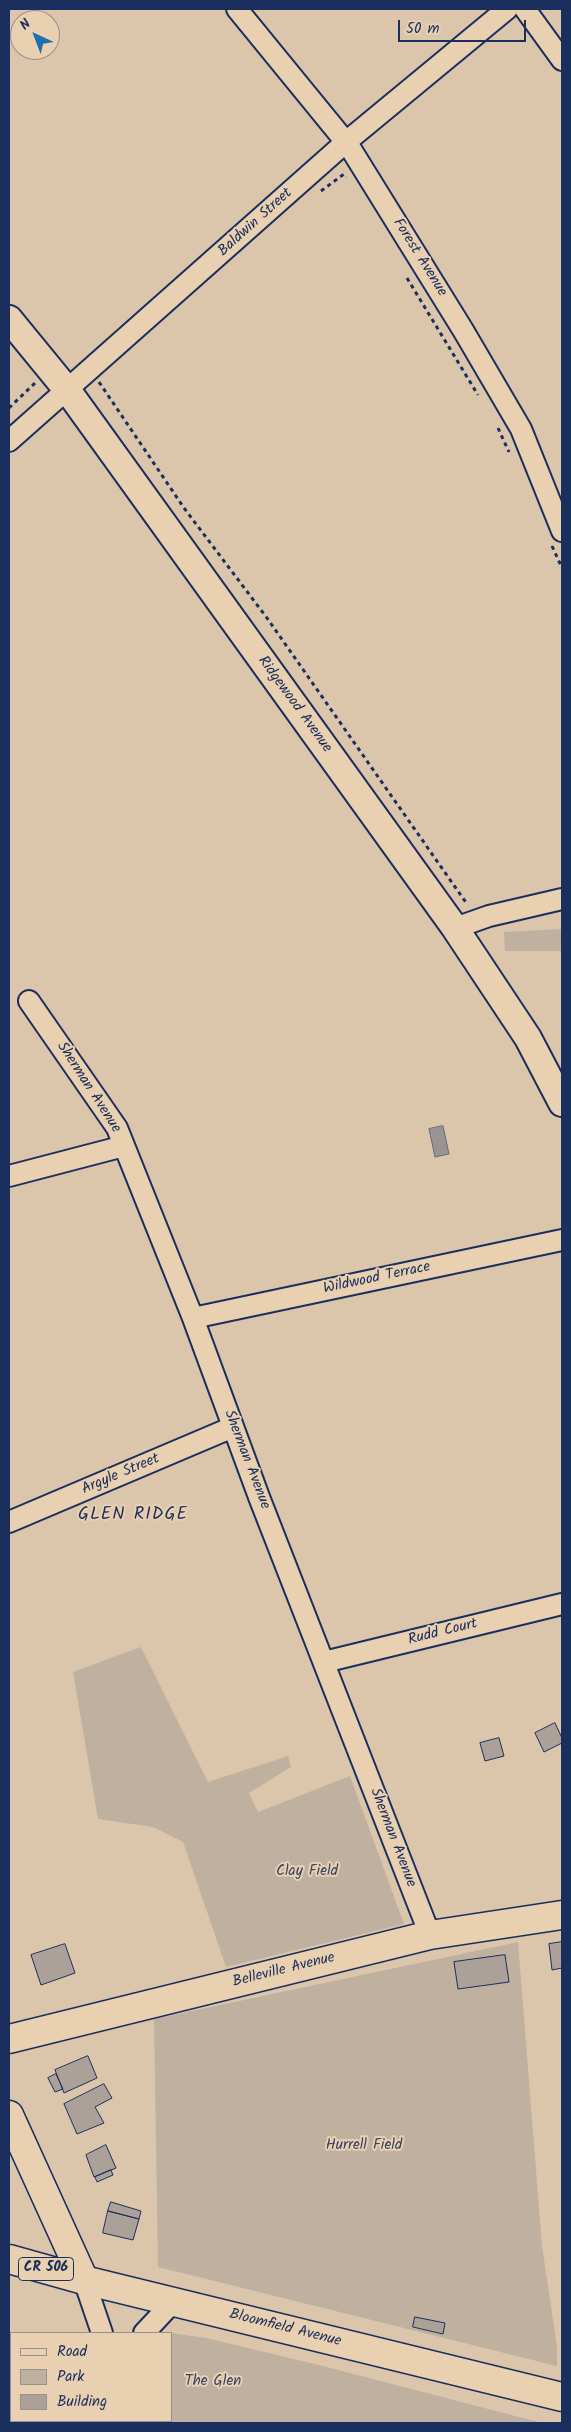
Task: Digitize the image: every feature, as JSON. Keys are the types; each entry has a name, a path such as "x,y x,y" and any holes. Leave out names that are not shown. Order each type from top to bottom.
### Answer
{"main road":[{"name":"Belleville Avenue","path":"9,2039 430,1935 562,1915"},
{"name":"CR 506","path":"9,2114 84,2280"},
{"name":"Bloomfield Avenue","path":"9,2259 84,2280 562,2397"}],"street":[{"name":"Forest Avenue","path":"237,9 346,142 463,330 521,429 557,537"},
{"name":"Baldwin Street","path":"9,441 68,391 346,142 507,9"},
{"path":"525,9 562,60"},
{"name":"Ridgewood Avenue","path":"9,319 68,391 463,927 542,1062 562,1102"},
{"path":"463,927 489,916 562,899"},
{"name":"Sherman Avenue","path":"29,1001 103,1107 124,1146 193,1318 233,1427 430,1935"},
{"path":"9,1176 124,1146"},
{"name":"Wildwood Terrace","path":"193,1318 562,1240"},
{"name":"Argyle Street","path":"9,1522 233,1427"},
{"name":"Rudd Court","path":"324,1662 562,1604"},
{"path":"84,2280 102,2332"},
{"path":"145,2332 173,2302"}],"path":[{"path":"314,196 344,174 350,183"},
{"path":"405,275 481,401"},
{"path":"106,375 99,382 184,508 267,618 463,927"},
{"path":"9,408 36,384"},
{"path":"496,426 512,460"},
{"path":"557,537 562,568"}],"green space":[{"path":"562,929 562,951 505,951 504,932"},
{"name":"Clay Field","path":"141,1647 208,1782 288,1756 291,1767 249,1793 258,1812 350,1776 404,1924 226,1967 183,1842 153,1827 98,1819 73,1672"},
{"name":"Hurrell Field","path":"518,1942 542,2246 557,2347 557,2366 158,2267 154,2019"},
{"name":"The Glen","path":"172,2333 206,2338 323,2366 542,2423 154,2423 172,2422"}],"shaded area":[{"path":"443,1126 449,1154 435,1157 429,1129"}],"building":[{"path":"555,1723 562,1738 562,1743 544,1752 535,1733"},
{"path":"499,1738 504,1756 485,1761 480,1743"},
{"path":"562,1942 562,1968 552,1970 549,1944"},
{"path":"65,1944 75,1973 41,1985 31,1955"},
{"path":"505,1955 509,1982 458,1989 454,1962"},
{"path":"88,2056 97,2078 64,2093 55,2070"},
{"path":"56,2074 63,2089 55,2092 48,2078"},
{"path":"104,2084 112,2098 95,2107 104,2123 77,2134 64,2104"},
{"path":"106,2145 116,2168 94,2177 86,2155"},
{"path":"111,2170 113,2175 97,2182 95,2177"},
{"path":"111,2202 141,2211 139,2219 108,2211"},
{"path":"108,2211 139,2219 133,2240 103,2233"},
{"path":"415,2317 445,2323 443,2334 413,2327"},
{"path":"9,2347 10,2400 9,2399"}],"district":[{"name":"GLEN RIDGE","path":"133,1516"}]}
